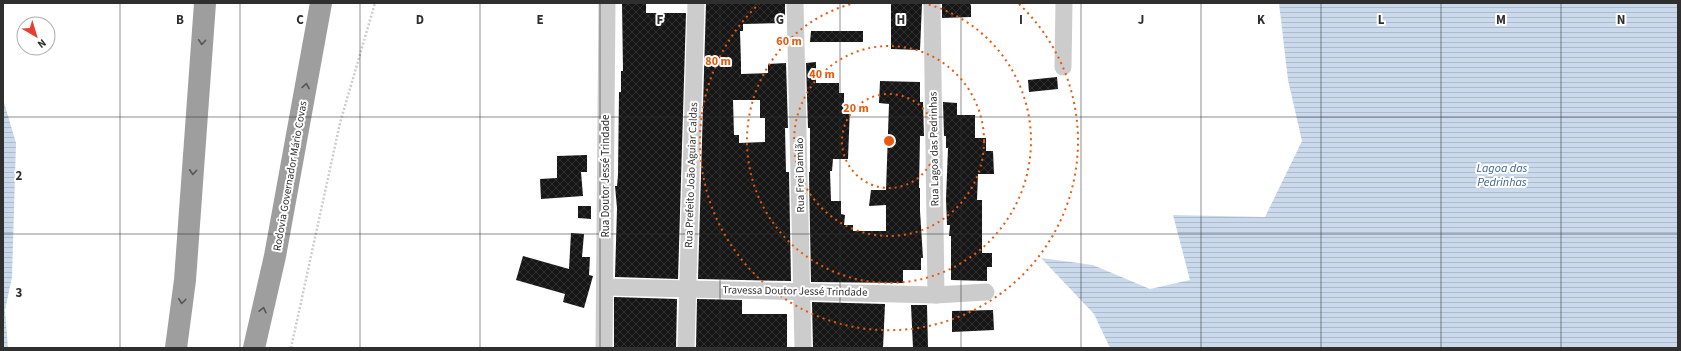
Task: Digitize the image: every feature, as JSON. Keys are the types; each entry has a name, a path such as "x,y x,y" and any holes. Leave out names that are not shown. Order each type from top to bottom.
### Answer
{"highway":[{"path":"176,348 185,280 205,3"},
{"name":"Rodovia Governador Mário Covas","path":"254,348 275,256 321,3"}],"street":[{"name":"Rua Doutor Jessé Trindade","path":"604,348 607,3"},
{"name":"Rua Prefeito João Aguiar Caldas","path":"686,348 696,3"},
{"name":"Rua Frei Damião","path":"796,3 804,348"},
{"name":"Rua Lagoa das Pedrinhas","path":"932,3 936,295"},
{"path":"1063,67 1064,3"},
{"name":"Travessa Doutor Jessé Trindade","path":"605,287 936,295 986,292"}],"path":[{"path":"291,348 340,123 375,3"}],"water":[{"name":"Lagoa das Pedrinhas","path":"1279,3 1678,3 1678,348 1110,348 1094,314 1041,258 1093,265 1150,289 1190,280 1173,215 1265,217 1302,141 1288,80"},
{"path":"3,99 16,143 12,277 5,310 8,348 3,348"}],"building":[{"path":"622,3 646,3 646,13 686,13 678,279 615,277 617,208 615,186 617,186 618,175 619,92 621,92 621,71 623,71"},
{"path":"706,3 785,3 785,23 743,24 743,31 740,31 741,74 768,73 768,64 786,63 788,128 785,128 786,172 789,172 791,281 698,279","holes":["733,100 760,100 760,118 765,118 765,142 739,143 739,135 734,135"]},
{"path":"942,3 969,3 971,5 971,17 942,18"},
{"path":"891,4 922,4 920,50 891,49"},
{"path":"811,31 863,31 863,42 810,42"},
{"path":"816,62 816,83 839,83 839,93 844,93 844,106 850,106 848,159 833,159 832,171 830,171 831,201 841,201 841,214 845,215 844,225 853,225 853,231 886,231 886,205 869,206 871,190 886,190 889,104 879,103 880,81 920,82 920,102 923,102 924,136 920,136 919,188 923,258 921,258 921,270 903,270 903,283 811,282 809,172 810,128 808,128 806,63"},
{"path":"1057,77 1058,89 1029,92 1028,80"},
{"path":"943,102 957,103 957,115 975,115 975,138 986,138 986,151 993,151 994,174 978,174 977,200 982,200 982,253 992,253 992,267 987,267 987,281 951,280 951,236 949,236 950,225 947,225 946,199 948,148 946,148 946,136 944,136"},
{"path":"587,155 587,172 581,172 583,196 541,199 540,179 557,178 557,156"},
{"path":"578,206 591,206 591,219 578,218"},
{"path":"571,233 584,234 582,257 590,257 589,275 593,276 584,308 563,302 565,294 516,280 523,256 569,269"},
{"path":"614,297 677,299 676,348 614,348"},
{"path":"697,299 742,300 742,314 787,314 787,348 696,348"},
{"path":"812,302 885,304 883,348 813,348"},
{"path":"911,305 927,305 928,348 913,348"},
{"path":"993,310 994,330 952,332 952,311"}]}
